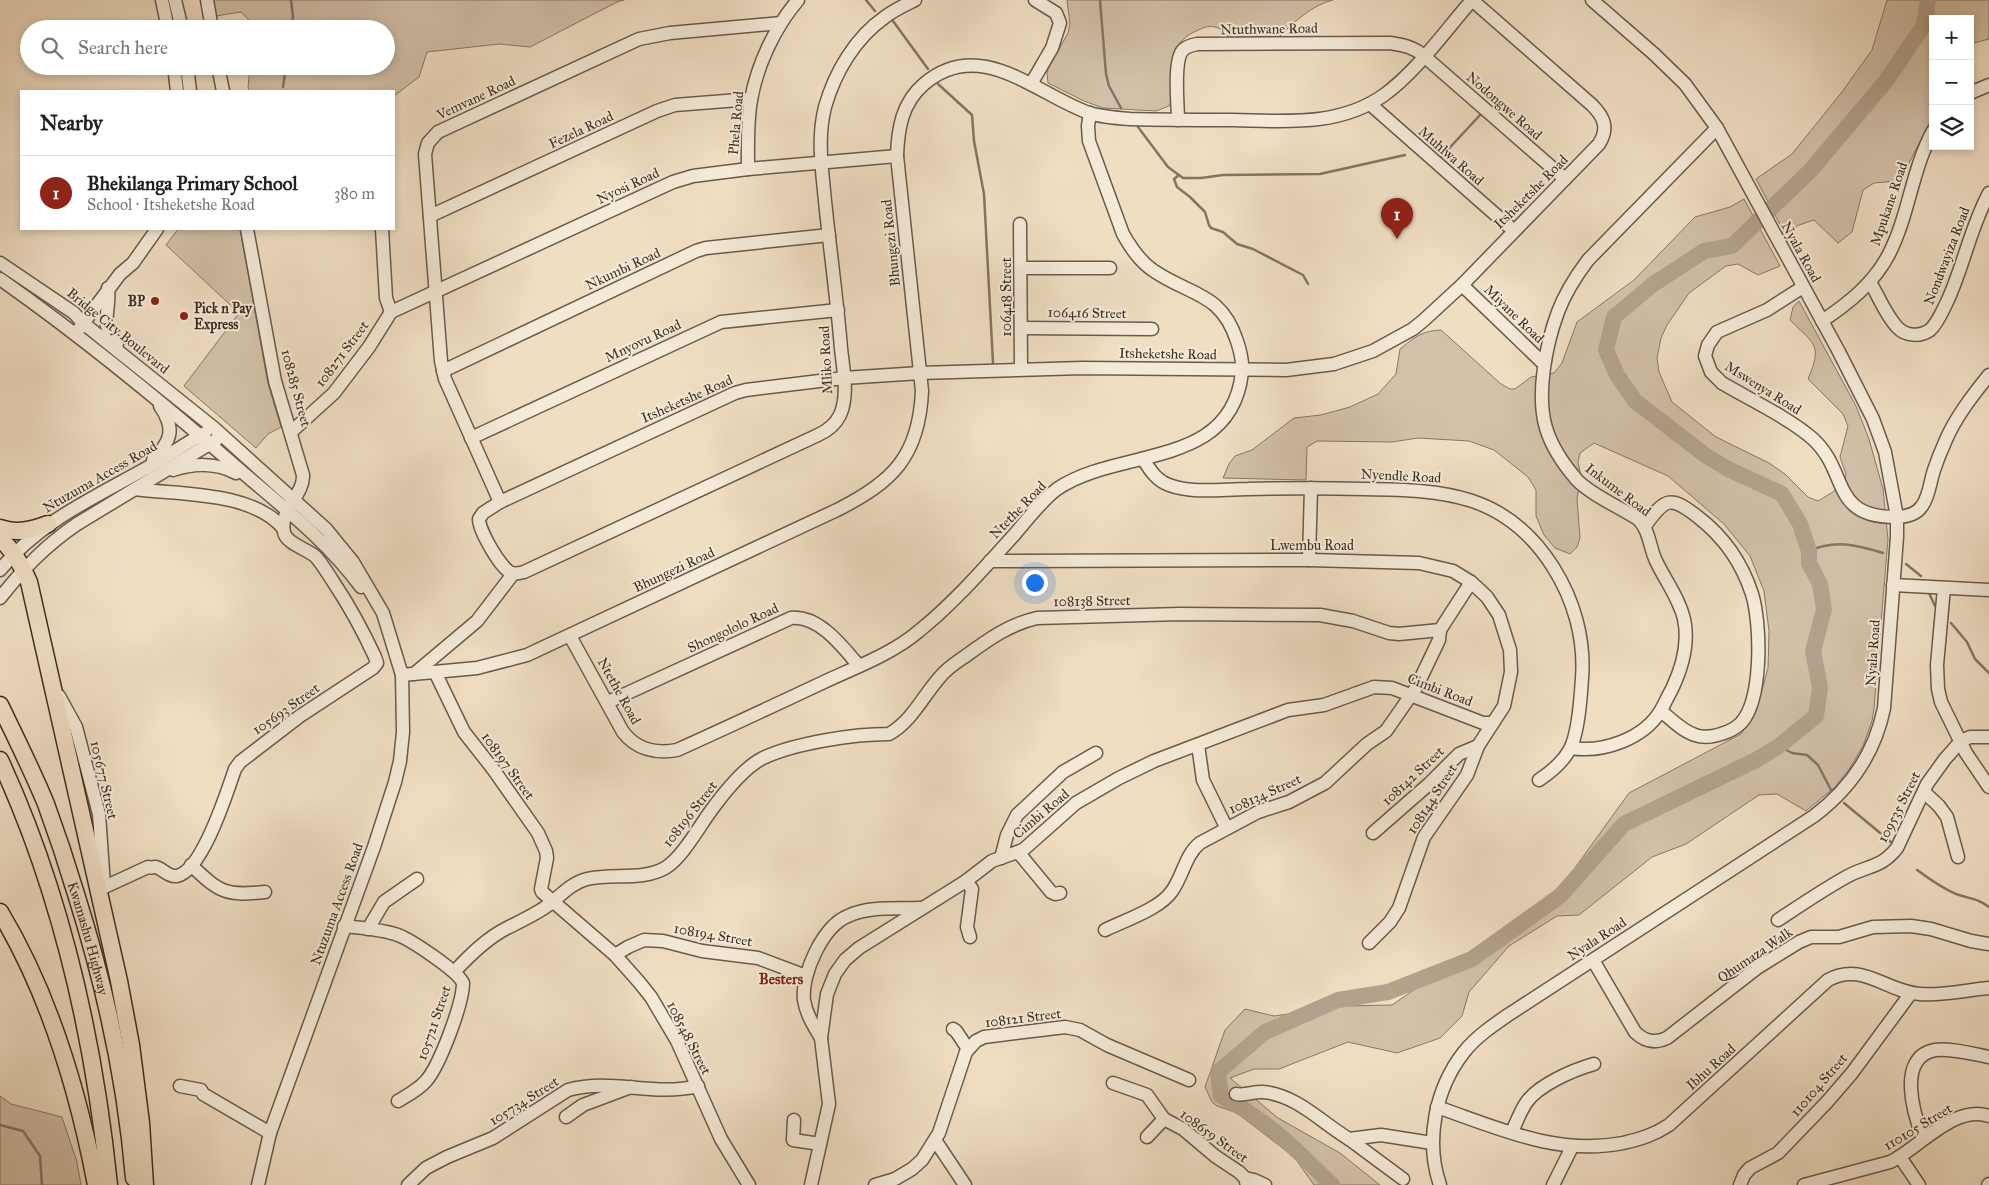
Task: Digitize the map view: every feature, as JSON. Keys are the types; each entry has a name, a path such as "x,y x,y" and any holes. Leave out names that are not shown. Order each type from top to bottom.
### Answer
{"main road":[{"path":"0,528 19,532 48,524"},
{"path":"0,538 14,553 24,568 32,594 101,889 131,1046 141,1122 145,1185"},
{"name":"Kwamashu Highway","path":"0,705 46,805 64,854 91,941 121,1081 132,1153 134,1185"},
{"name":"Kwamashu Highway","path":"0,760 12,786 47,882 70,962 96,1079 109,1185"},
{"path":"0,912 39,990 63,1053 78,1101 96,1185"}],"street":[{"path":"162,0 166,20"},
{"path":"175,0 180,20"},
{"path":"207,0 210,20"},
{"name":"Phela Road","path":"748,169 749,121 752,99 762,64 781,23 798,0"},
{"name":"Mliko Road","path":"513,574 524,572 630,524 826,431 840,415 845,392 844,378 821,163 820,139 825,108 840,69 849,54 874,25 915,0"},
{"path":"1031,84 1054,43 1060,23 1056,13 1035,0"},
{"name":"Bhungezi Road","path":"408,675 477,668 512,660 570,636 838,510 878,486 894,472 903,460 915,437 921,408 920,373 897,156 898,138 903,112 913,96 932,77 958,67 976,66 996,69 1090,113 1130,119 1300,121 1329,119 1370,104 1401,81 1472,0"},
{"name":"Itsheketshe Road","path":"513,574 504,568 496,557 479,526 479,519 483,513 500,502 736,393 752,388 844,378 920,373 1021,370 1286,370 1317,367 1357,357 1373,351 1413,329 1462,285 1513,230 1600,144 1605,131 1604,120 1592,105 1472,0"},
{"name":"Nyala Road","path":"1440,1185 1435,1168 1432,1143 1437,1107 1442,1092 1459,1059 1472,1043 1498,1022 1814,816 1848,786 1859,771 1870,751 1882,717 1887,673 1897,517 1890,469 1880,438 1866,404 1717,128 1698,100 1680,79 1592,0"},
{"name":"Vemvane Road","path":"500,502 443,371 435,293 425,154 428,143 438,132 639,39 781,23"},
{"name":"Ntuthwane Road","path":"1178,120 1178,64 1182,50 1189,46 1197,44 1390,43 1404,45 1417,50 1424,56"},
{"name":"Nodongwe Road","path":"1424,56 1565,178"},
{"path":"175,75 178,90"},
{"path":"188,75 190,90"},
{"path":"220,75 223,90"},
{"path":"1974,91 1989,85"},
{"name":"Fezela Road","path":"430,216 665,108 675,105 752,99"},
{"name":"Muhlwa Road","path":"1370,104 1513,230"},
{"name":"Ntethe Road","path":"570,636 623,732 630,740 651,750 677,750 896,648 939,615 1037,509 1058,490 1099,470 1143,459 1195,442 1218,426 1232,406 1243,370 1234,333 1228,320 1214,304 1196,291 1156,272 1139,258 1123,234 1089,141 1088,126 1090,113"},
{"name":"Inkume Road","path":"1571,748 1589,749 1621,742 1639,732 1661,711 1681,666 1684,651 1684,620 1671,589 1655,559 1644,526 1638,519 1579,482 1556,453 1545,427 1543,412 1544,364 1558,313 1577,275 1588,260 1717,128"},
{"name":"Mpukane Road","path":"1822,322 1846,304 1870,282 1889,253 1920,160 1929,140"},
{"name":"Nyosi Road","path":"391,312 673,182 693,176 748,169 897,156"},
{"name":"Nondwayiza Road","path":"1870,282 1898,328 1910,335 1917,335 1929,330 1942,312 1953,290 1989,193"},
{"name":"106418 Street","path":"1020,224 1022,268 1021,370"},
{"path":"120,274 130,253 147,230"},
{"path":"74,334 108,288 133,263 156,230"},
{"name":"108285 Street","path":"246,230 276,381 304,475 303,484 287,511"},
{"path":"382,230 386,298 391,312"},
{"name":"Nkumbi Road","path":"443,371 696,251 706,248 828,235"},
{"name":"Bridge City Boulevard","path":"0,263 72,312 83,323 218,432"},
{"path":"1022,268 1110,268"},
{"name":"Bridge City Boulevard","path":"0,279 65,325 153,395 210,444"},
{"name":"Miyane Road","path":"1462,285 1544,364"},
{"name":"Mswenya Road","path":"1803,287 1767,310 1717,332 1706,350 1705,356 1708,367 1722,383 1813,439 1825,452 1847,497 1859,510 1870,515 1897,517"},
{"path":"108,288 110,303 106,320 107,331 141,369"},
{"name":"Mnyovu Road","path":"471,438 720,322 838,310"},
{"name":"108271 Street","path":"291,432 334,392 369,347 391,312"},
{"name":"106416 Street","path":"1021,328 1152,329"},
{"path":"1897,517 1915,513 1923,506 1945,440 1967,403 1989,375"},
{"path":"144,470 165,446 170,430 167,416 153,395"},
{"name":"Ntuzuma Access Road","path":"0,570 14,553 48,524 200,436 218,432"},
{"name":"Ntuzuma Access Road","path":"0,598 24,568 56,539 77,524 210,444 218,432"},
{"name":"Ntuzuma Access Road","path":"218,432 326,529 354,562 383,613 408,675 398,768 374,846 270,1133 258,1185"},
{"name":"Ntuzuma Access Road","path":"210,444 287,511 344,565 373,604 388,629"},
{"name":"Nyendle Road","path":"1143,459 1153,474 1160,480 1186,490 1311,488 1414,490 1459,496 1479,503 1517,526 1535,542 1565,587 1574,610 1580,636 1583,663 1578,713 1571,748 1558,766 1539,780"},
{"path":"157,476 178,469 213,465 226,467 256,484"},
{"path":"1309,560 1311,488"},
{"path":"135,489 196,495 234,502 268,514 283,528 287,511"},
{"path":"1644,526 1658,508 1670,502 1679,503 1686,507 1711,527 1732,551 1740,566 1752,593 1759,627 1759,656 1756,678 1750,706 1740,723 1724,734 1704,737 1688,732 1661,711"},
{"name":"105693 Street","path":"191,865 211,834 235,769 240,762 300,716 373,668 377,663 376,657 355,614 324,568 315,556 287,538 283,528"},
{"name":"Lwembu Road","path":"990,561 1309,560 1419,563 1444,568 1471,582 1487,597 1499,615 1510,650 1511,672 1506,698 1501,713 1491,723"},
{"path":"408,675 477,621 513,574"},
{"path":"1440,630 1471,582"},
{"path":"1893,585 1989,590"},
{"path":"1944,588 1937,666 1938,689 1942,702 1966,752 1989,787"},
{"name":"108138 Street","path":"739,777 762,759 788,750 852,737 890,739 936,682 950,668 996,634 1017,623 1037,618 1180,614 1320,615 1353,621 1389,633 1399,634 1440,630"},
{"name":"Shongololo Road","path":"608,702 791,618 807,619 826,631 848,652 859,666"},
{"name":"108134 Street","path":"1105,930 1150,909 1166,898 1176,886 1196,846 1226,827 1258,812 1289,802 1325,784 1367,744 1390,727 1416,688 1439,640 1440,630"},
{"name":"108197 Street","path":"435,672 464,732 493,769 538,833 547,858 543,880"},
{"name":"Cimbi Road","path":"811,1185 829,1104 821,1038 828,994 840,965 858,948 966,880 992,861 1029,846 1047,827 1080,800 1145,766 1288,710 1324,704 1374,686 1392,688 1483,723 1491,723"},
{"name":"108144 Street","path":"1369,942 1390,922 1399,908 1424,837 1467,775 1478,746 1491,723"},
{"path":"1961,741 1970,737 1989,737"},
{"name":"109535 Street","path":"1778,920 1837,882 1857,871 1882,863 1890,857 1897,848 1935,771 1961,741"},
{"path":"1198,745 1203,780 1226,827"},
{"name":"108142 Street","path":"1373,833 1429,784 1459,754 1478,746"},
{"path":"1001,858 1007,835 1017,815 1063,772 1096,753"},
{"name":"108196 Street","path":"455,971 480,947 506,928 553,902 570,887 585,879 601,876 645,875 666,868 678,856 719,799 739,777"},
{"path":"1924,792 1940,806 1947,817 1958,857"},
{"path":"1018,852 1051,892 1055,894 1060,893"},
{"path":"101,889 148,867 176,876 180,875 191,865 214,886 227,892 238,894 265,892"},
{"path":"368,929 384,902 416,879"},
{"name":"108548 Street","path":"543,880 541,889 544,895 615,955 639,982 666,1021 698,1086 721,1139 749,1185"},
{"path":"966,880 972,890 967,927 970,937"},
{"path":"821,1038 807,1013 804,1003 804,991 806,976 822,940 832,926 841,919 861,911 920,908"},
{"name":"105721 Street","path":"344,926 368,929 404,938 455,971 462,980 462,990 436,1066 418,1089 398,1101"},
{"name":"Qhumaza Walk","path":"1593,960 1635,1032 1648,1041 1658,1042 1667,1038 1757,968 1799,942 1811,937 1840,936 1873,927 1910,926 1931,929 1971,942 1989,944"},
{"name":"108194 Street","path":"615,955 644,940 663,940 702,951 758,958 806,976"},
{"name":"Ibhu Road","path":"1437,1107 1542,1142 1572,1147 1615,1144 1640,1139 1669,1125 1828,980 1836,975 1846,973 1859,974 1911,993 1934,995 1989,988"},
{"name":"110104 Street","path":"1740,1185 1744,1175 1750,1168 1778,1153 1827,1102 1852,1073 1911,993"},
{"name":"108121 Street","path":"968,1049 984,1037 1069,1027 1080,1030 1107,1045 1189,1080"},
{"path":"876,1185 889,1181 912,1169 922,1160 935,1140 968,1049 953,1029"},
{"path":"1923,1138 1915,1112 1910,1079 1913,1068 1918,1061 1926,1054 1937,1050 1989,1057"},
{"path":"1512,1132 1526,1103 1534,1095 1565,1075 1594,1064"},
{"path":"1113,1083 1147,1095 1164,1119 1146,1137"},
{"name":"105734 Street","path":"408,1185 426,1168 493,1138 562,1093 578,1087 607,1085 670,1091 698,1086"},
{"path":"180,1086 201,1090 203,1094 270,1133"},
{"path":"566,1117 583,1105 631,1087"},
{"path":"1236,1094 1244,1096 1261,1091 1282,1097 1309,1110 1403,1179"},
{"name":"110105 Street","path":"1804,1185 1881,1166 1900,1157 1923,1138 1963,1116 1979,1114 1989,1116"},
{"name":"108659 Street","path":"1164,1119 1183,1129 1215,1156 1236,1170 1246,1182 1254,1180 1265,1185"},
{"path":"794,1120 793,1140 820,1144"},
{"path":"1349,1139 1381,1135 1432,1143"},
{"path":"935,1140 965,1185"},
{"path":"1553,1185 1572,1147"},
{"path":"1900,1157 1919,1185"}],"shaded area":[{"path":"212,0 624,0 530,47 499,44 427,52 419,77 395,95 395,90 249,90 248,88 249,75 395,75 395,20 249,20 241,12 216,16"},
{"path":"1067,0 1333,0 1311,10 1279,37 1231,37 1221,30 1210,26 1186,37 1175,52 1171,71 1171,102 1169,106 1156,111 1103,108 1048,83 1048,69 1068,33 1070,24"},
{"path":"1887,0 1989,0 1989,39 1974,43 1974,15 1929,15 1929,124 1902,177 1898,181 1874,183 1863,190 1852,232 1838,243 1814,220 1799,225 1785,234 1756,179 1792,154 1842,92 1872,50"},
{"path":"1744,199 1780,266 1758,275 1738,264 1726,266 1689,293 1667,325 1661,338 1657,358 1659,372 1672,402 1716,437 1769,463 1785,474 1808,497 1818,501 1833,492 1845,480 1846,474 1840,457 1848,426 1843,414 1808,379 1815,358 1814,345 1790,320 1793,307 1799,301 1856,406 1869,439 1883,489 1888,539 1874,709 1872,721 1863,746 1850,768 1835,787 1806,811 1777,794 1759,795 1686,844 1652,857 1579,915 1557,916 1509,946 1469,992 1462,1016 1440,1038 1397,1053 1348,1042 1279,1069 1254,1069 1230,1078 1278,1118 1340,1153 1380,1185 1314,1185 1294,1157 1237,1113 1217,1106 1212,1102 1205,1087 1225,1030 1245,1009 1274,1016 1343,1006 1392,1005 1559,890 1629,793 1741,734 1756,712 1768,668 1769,631 1764,591 1750,556 1724,524 1668,476 1594,443 1580,453 1578,462 1581,476 1577,499 1580,538 1577,547 1570,554 1555,548 1544,535 1536,516 1536,490 1528,477 1494,450 1469,441 1418,438 1392,442 1317,441 1307,447 1306,480 1223,478 1229,464 1235,456 1252,450 1294,418 1321,415 1350,407 1378,394 1396,374 1400,349 1423,333 1441,330 1501,384 1510,389 1515,389 1531,377 1554,373 1562,363 1577,322 1634,280 1695,217 1730,207"},
{"path":"177,230 240,230 268,384 281,427 268,434 256,448 184,386 239,313 166,245"},
{"path":"0,1096 11,1104 62,1117 77,1162 81,1185 0,1185"}],"waterway":[{"path":"291,0 292,20"},
{"path":"866,0 875,11"},
{"path":"1100,0 1106,74 1109,86 1121,108"},
{"path":"1332,1185 1267,1125 1221,1096 1218,1072 1265,1032 1338,1000 1388,992 1472,959 1560,896 1624,824 1756,760 1779,746 1816,716 1820,688 1813,651 1824,610 1820,584 1809,563 1809,551 1800,524 1782,494 1728,469 1705,455 1635,401 1617,375 1606,350 1614,317 1652,285 1704,251 1732,246 1810,171 1886,81 1924,25 1928,0"},
{"path":"893,21 928,69"},
{"path":"283,87 285,75"},
{"path":"938,84 972,115 974,141 984,194 993,363"},
{"path":"1441,157 1481,114"},
{"path":"1138,127 1168,167 1183,178 1223,175 1320,174 1405,155"},
{"path":"1179,175 1174,179 1177,187 1205,212 1211,228 1223,232 1237,244 1253,249 1303,275 1308,284"},
{"path":"1809,551 1828,545 1846,544 1883,553"},
{"path":"1906,564 1921,576"},
{"path":"1929,593 1935,606"},
{"path":"1951,623 1967,642 1975,659 1989,673"},
{"path":"1779,746 1792,753 1807,755 1818,765 1831,790"},
{"path":"1844,803 1891,842"},
{"path":"1917,870 1948,890 1989,907"},
{"path":"0,1125 23,1131 40,1156 42,1185"}],"place":[{"name":"Bhekilanga Primary School","path":"1397,239"},
{"name":"BP","path":"155,301"},
{"name":"Pick n Pay Express","path":"184,316"}],"district":[{"name":"Besters","path":"781,979"}]}
